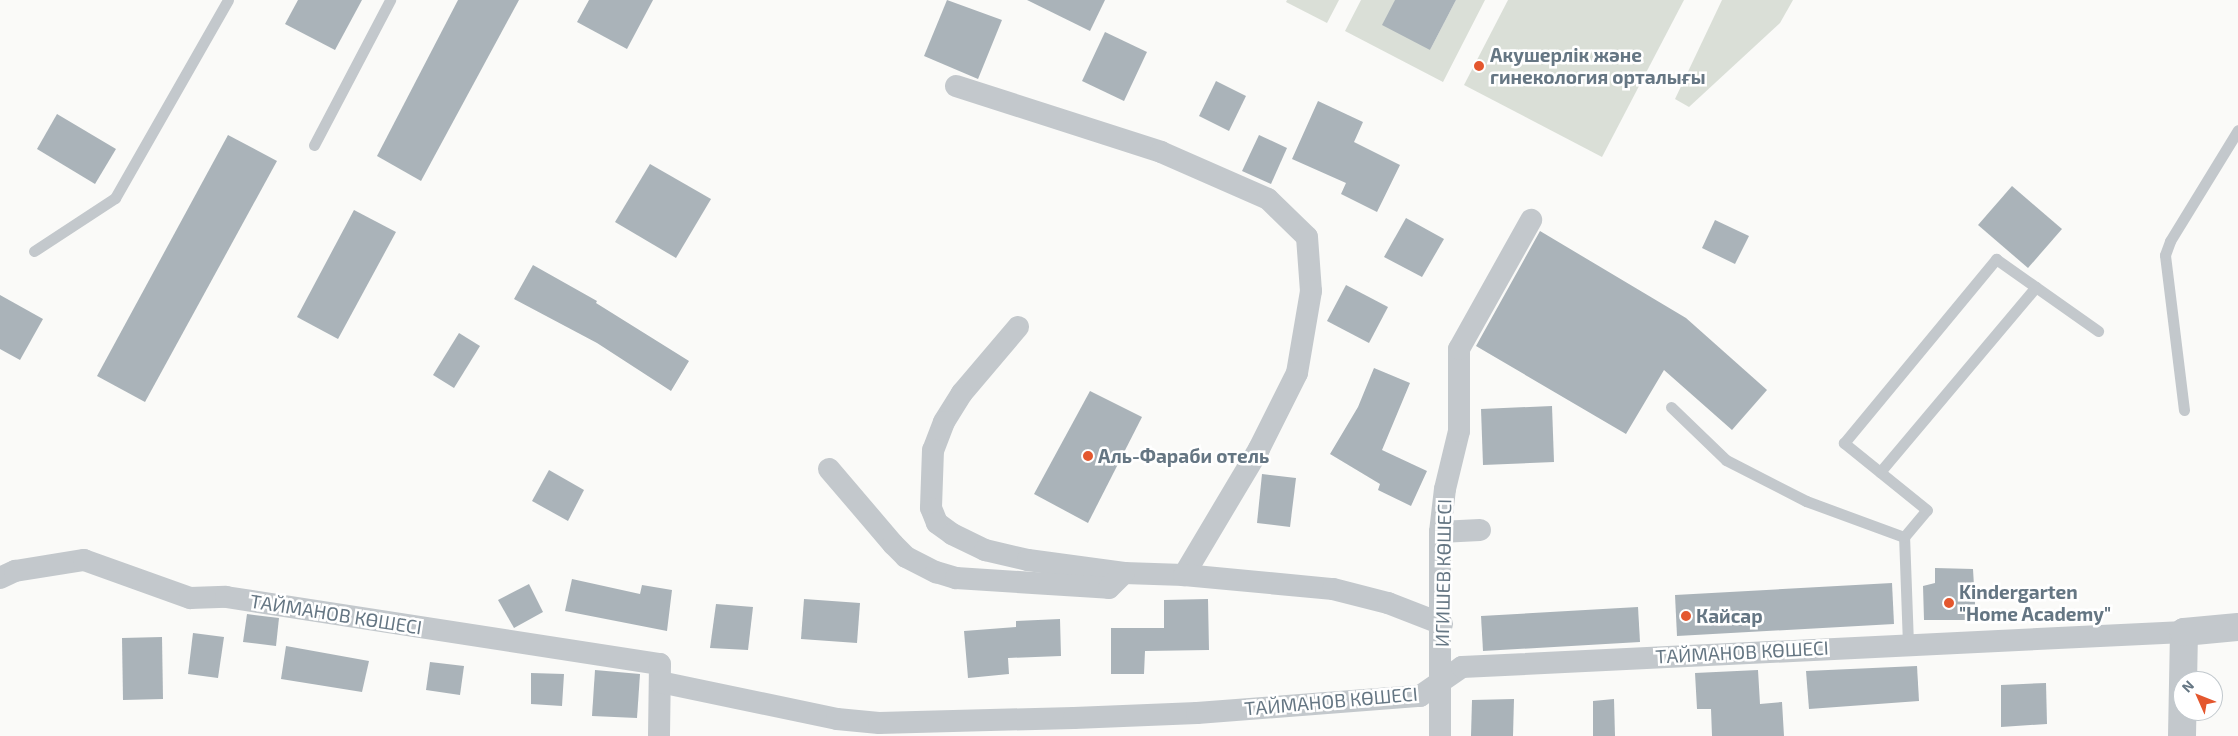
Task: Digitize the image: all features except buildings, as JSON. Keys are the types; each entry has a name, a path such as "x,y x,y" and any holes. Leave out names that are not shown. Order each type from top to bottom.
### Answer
{"street":[{"path":"956,86 1161,152 1268,200 1307,237 1311,291 1297,372 1259,449 1184,575"},
{"name":"ИГИШЕВ КӨШЕСІ","path":"1440,736 1442,624 1440,532 1445,489 1459,431 1460,349 1531,220"},
{"path":"1018,327 962,393 944,422 933,450 930,479 934,515 937,522 952,534 985,550 1028,560 1124,572 1184,575 1333,589 1388,603 1442,624"},
{"path":"829,469 906,557 936,572 956,578 1109,588 1124,572"},
{"path":"1440,532 1480,530"},
{"name":"ТАЙМАНОВ КӨШЕСІ","path":"0,578 15,572 84,560 190,598 226,597 660,664 659,736"},
{"name":"ТАЙМАНОВ КӨШЕСІ","path":"660,682 837,719 879,723 1197,713 1420,696 1441,684 1462,667 2184,632 2238,627"},
{"path":"2182,736 2184,632"}],"lane":[{"path":"34,252 115,198 228,0"},
{"path":"314,145 390,0"},
{"path":"2184,410 2166,255 2170,241 2238,130"},
{"path":"1908,644 1904,537 1927,510 1844,443 1996,259 2098,330"},
{"path":"1880,472 2036,287"},
{"path":"1671,407 1726,460 1806,501 1904,537"}],"shaded area":[{"path":"1287,0 1339,0 1327,23 1286,2"},
{"path":"1361,0 1395,0 1430,50 1456,0 1485,0 1443,82 1345,31"},
{"path":"1508,0 1684,0 1602,157 1464,85"},
{"path":"1722,0 1793,0 1780,23 1689,107 1675,99"}],"place":[{"name":"Акушерлік және гинекология орталығы","path":"1479,66"},
{"name":"Аль-Фараби отель","path":"1088,456"},
{"name":"Kindergarten \"Home Academy\"","path":"1949,603"},
{"name":"Кайсар","path":"1686,616"}]}
